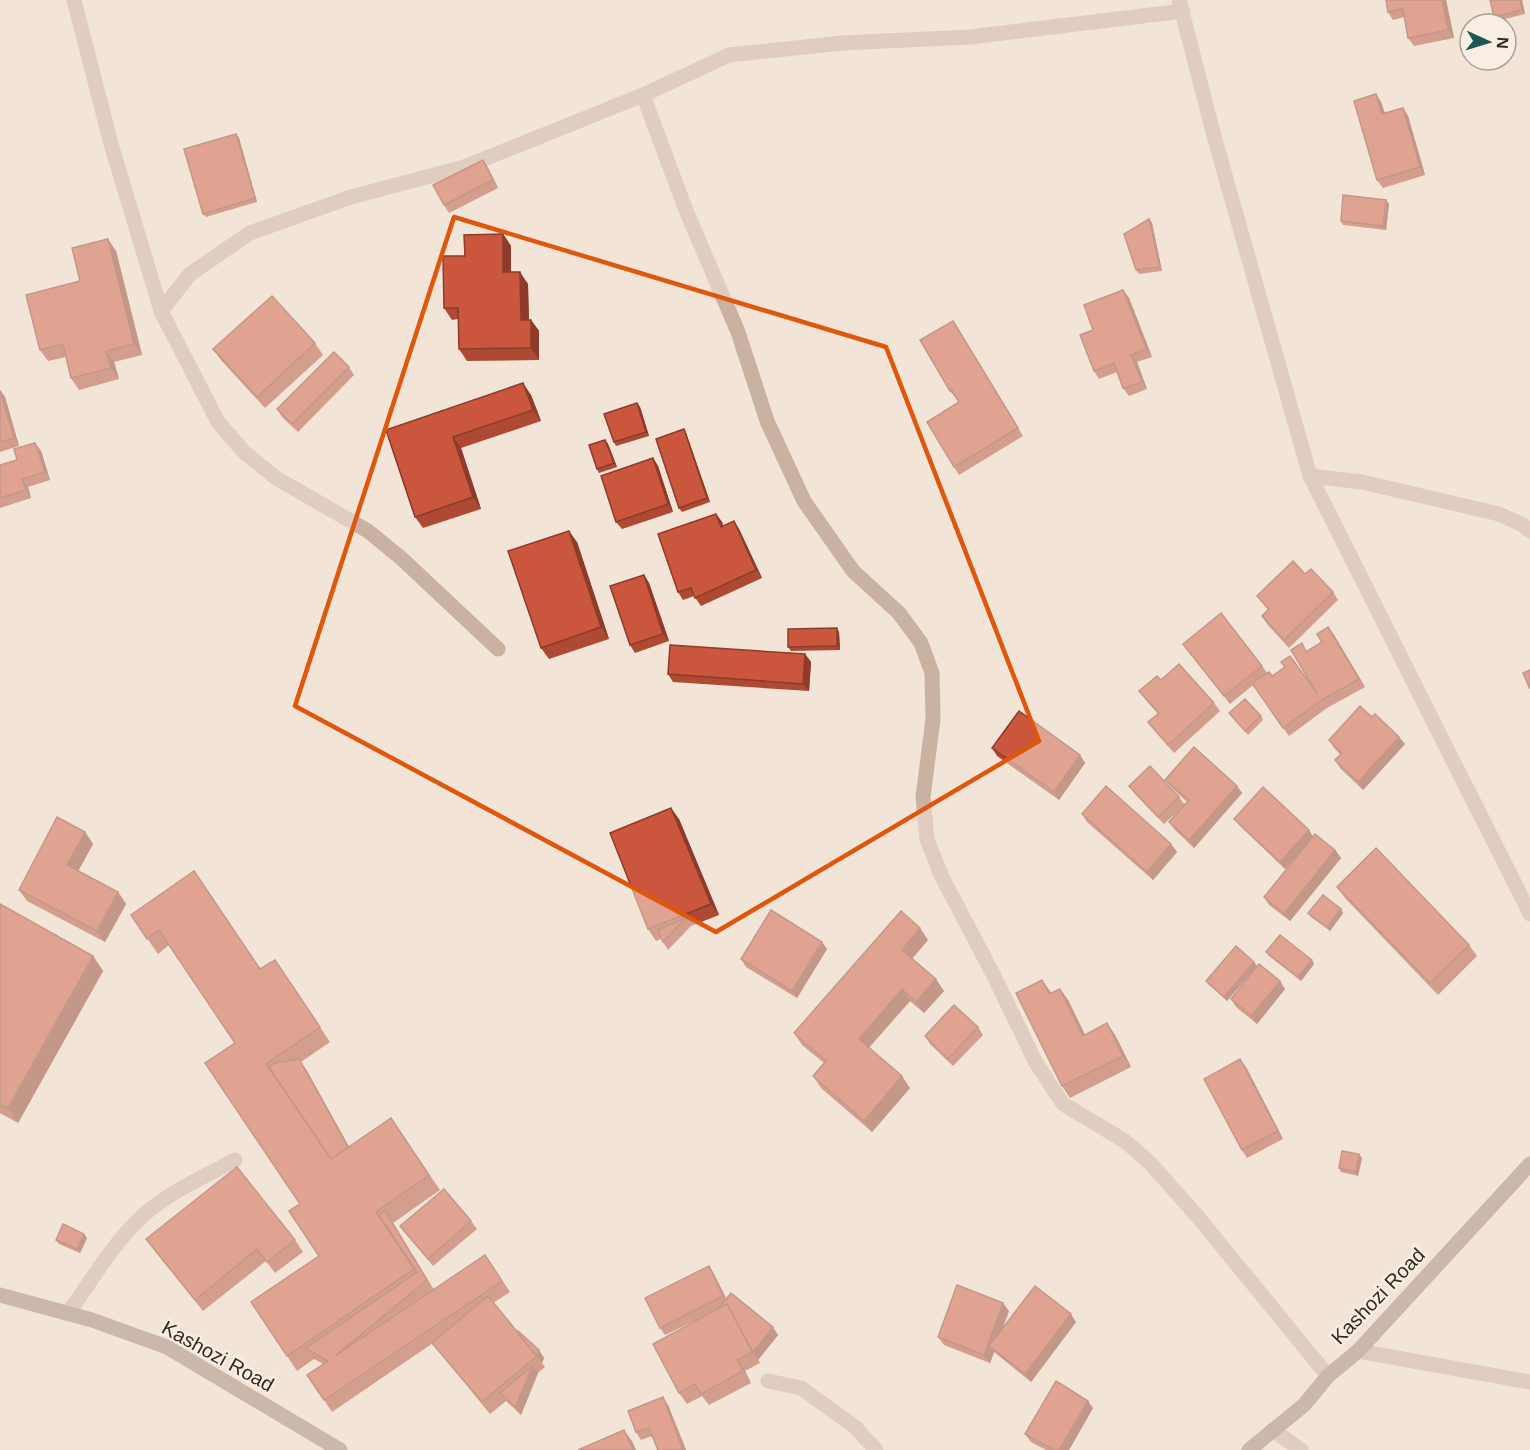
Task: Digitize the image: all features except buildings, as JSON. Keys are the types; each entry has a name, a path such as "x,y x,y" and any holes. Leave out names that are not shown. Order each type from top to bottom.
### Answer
{"main road":[{"name":"Kashozi Road","path":"1249,1450 1304,1405 1328,1376 1358,1351 1530,1164"},
{"name":"Kashozi Road","path":"0,1295 92,1320 167,1347 340,1450"}],"street":[{"path":"74,0 111,144 161,311 218,422 244,452 276,478 368,531 401,558 498,649"},
{"path":"161,311 190,274 250,233 351,197 464,167 643,95 729,55 842,43 970,37 1184,9 1217,148 1310,476 1530,914"},
{"path":"643,95 686,208 738,332 767,421 804,501 854,570 899,613 921,643 932,673 933,719 923,797 927,840 942,877 1036,1063 1063,1104 1125,1142 1150,1163 1198,1217 1328,1376"},
{"path":"1310,476 1362,482 1499,514 1523,525 1530,531"},
{"path":"68,1313 138,1220 174,1192 235,1160"},
{"path":"1358,1351 1530,1382"},
{"path":"768,1381 801,1389 855,1427 876,1450"},
{"path":"1273,1430 1301,1450"}],"highlighted area":[{"path":"454,217 886,347 1039,741 716,932 295,706"}]}
